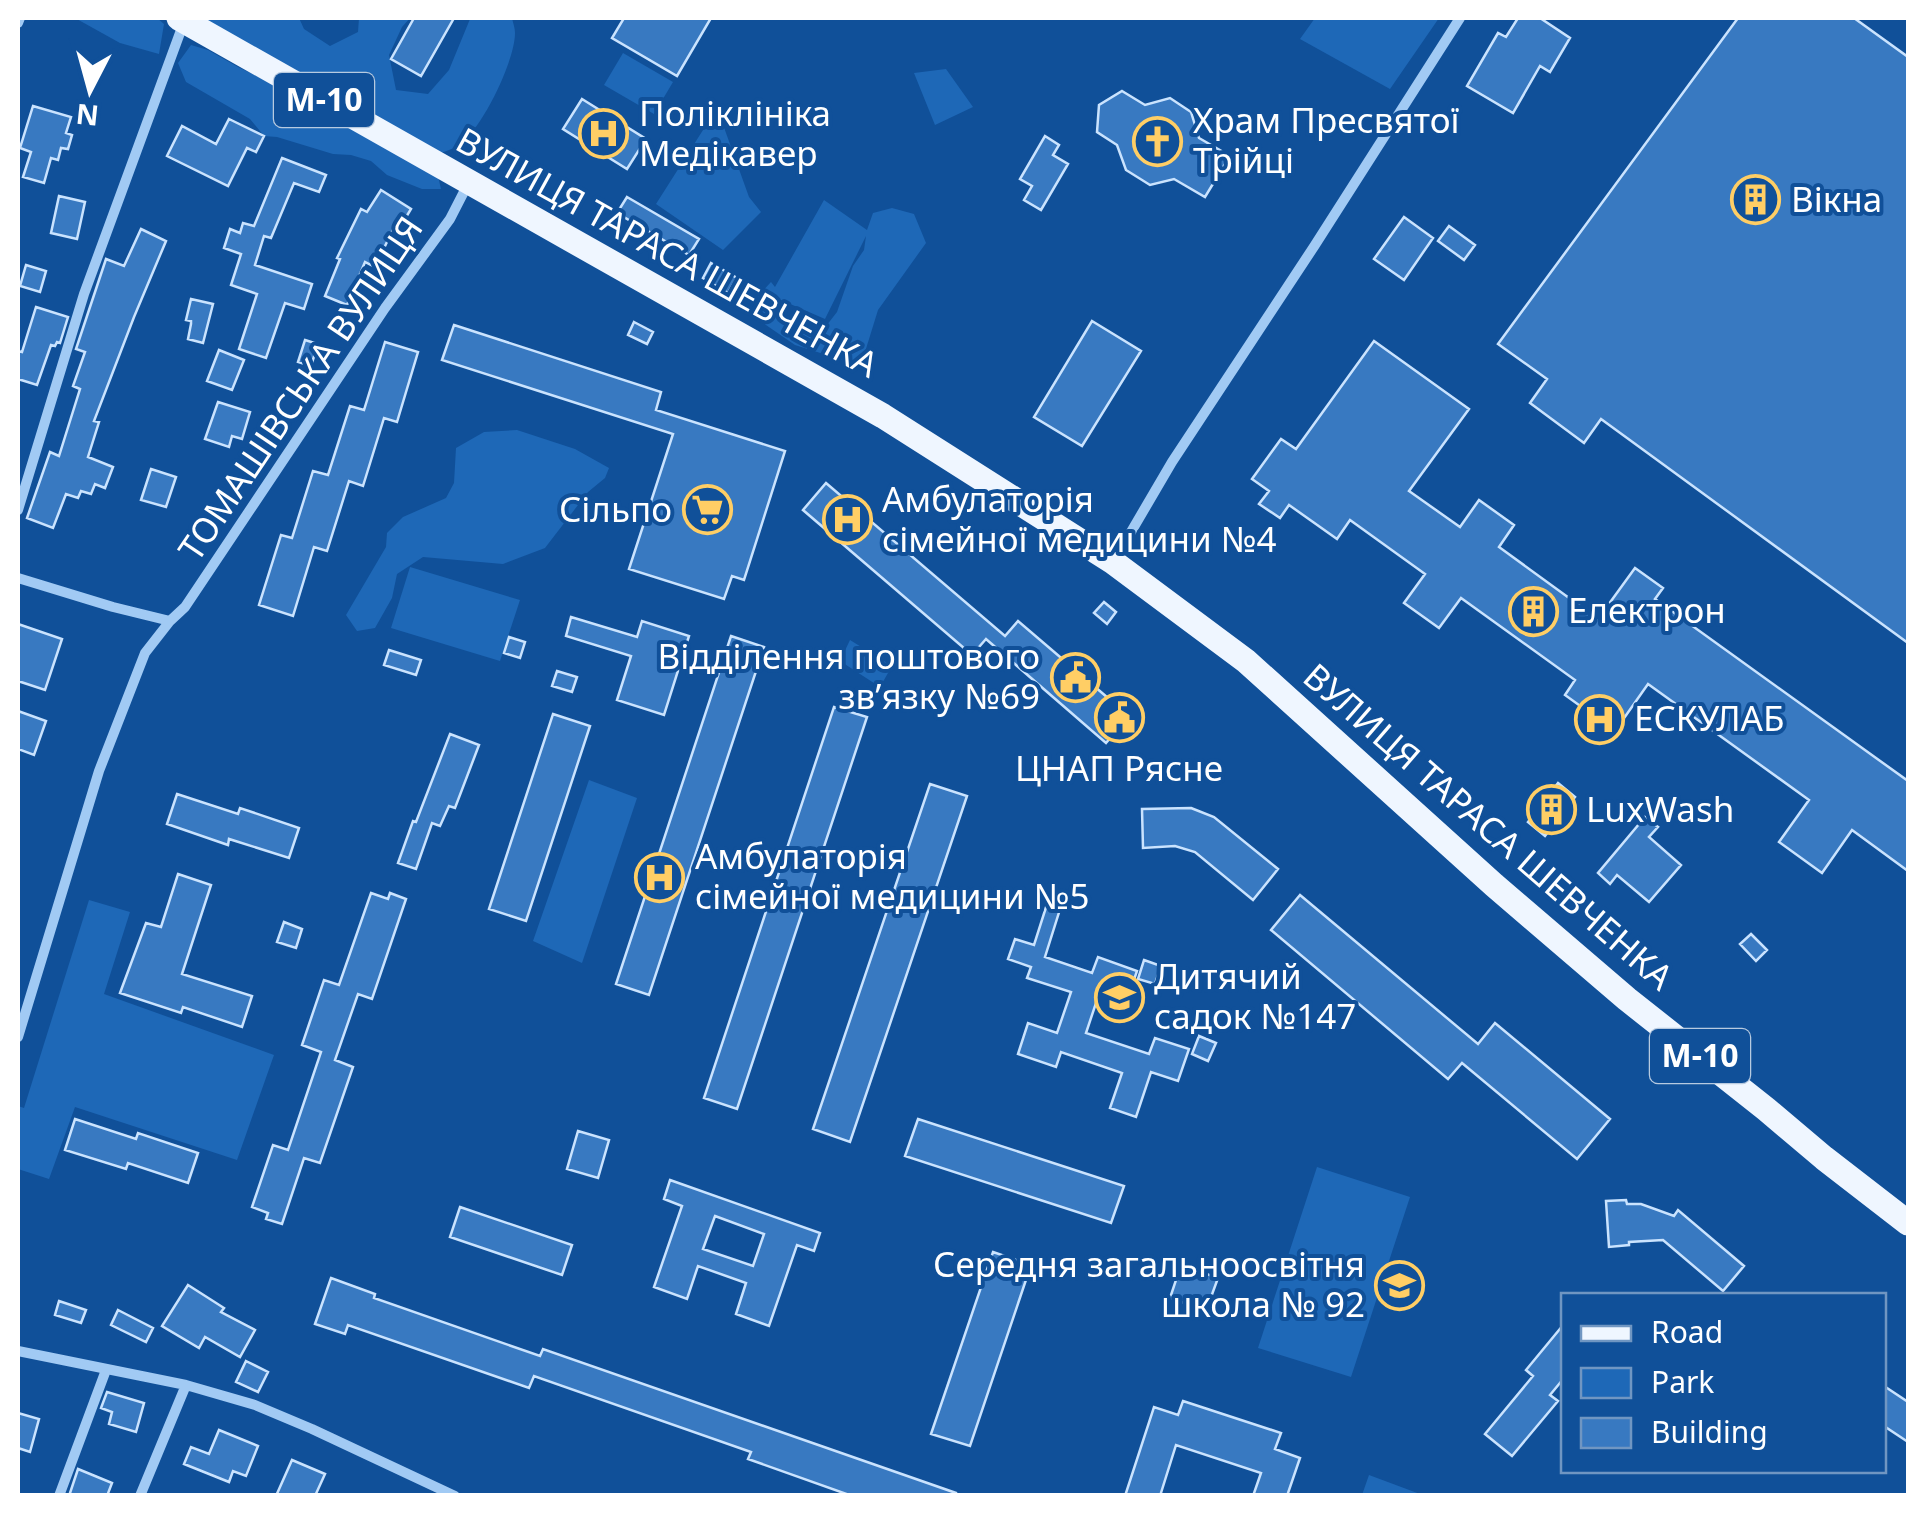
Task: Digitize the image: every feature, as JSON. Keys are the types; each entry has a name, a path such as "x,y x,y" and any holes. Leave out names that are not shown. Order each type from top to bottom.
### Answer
{"main road":[{"name":"ВУЛИЦЯ ТАРАСА ШЕВЧЕНКА","path":"181,19 883,416 1113,562 1246,661 1627,999 1908,1223"}],"street":[{"path":"1113,562 1172,462 1460,18"},
{"path":"18,510 84,294 181,19"},
{"name":"ТОМАШІВСЬКА ВУЛИЦЯ","path":"18,1037 100,771 144,653 185,608 385,308 450,220 469,182"},
{"path":"18,578 170,621"},
{"path":"18,1350 186,1385 266,1410 455,1496"},
{"path":"59,1496 106,1370"},
{"path":"140,1496 186,1385"}],"green space":[{"path":"75,18 157,18 164,24 159,54 120,43"},
{"path":"200,18 299,18 304,29 330,46 358,32 359,18 410,18 389,55 396,90 428,94 449,70 470,19 512,18 515,33 503,77 477,125 459,145 429,156"},
{"path":"1315,18 1439,18 1390,89 1300,39"},
{"path":"191,45 290,92 314,110 345,117 437,172 441,189 422,189 387,175 371,161 351,155 264,136 250,119 186,82 178,63"},
{"path":"623,53 673,82 654,114 604,85"},
{"path":"946,69 973,107 935,125 914,73"},
{"path":"717,108 749,197 761,212 723,250 656,204"},
{"path":"824,200 867,230 873,213 892,208 914,214 926,243 878,310 865,352 852,363 795,345 753,316 758,296 771,282 775,287","holes":["866,236 864,250 853,266 837,312 823,330 783,317 781,300 825,319"]},
{"path":"517,430 575,449 609,468 605,478 588,492 545,548 503,564 423,557 397,574 392,598 375,628 357,631 346,615 386,547 387,533 403,517 446,498 454,483 456,448 484,432"},
{"path":"410,567 520,600 500,661 391,628"},
{"path":"850,640 892,666 880,687 840,661"},
{"path":"589,780 637,798 582,963 533,941"},
{"path":"89,900 130,912 104,994 274,1055 237,1160 75,1107 49,1179 18,1169 18,1106 24,1108"},
{"path":"1317,1167 1410,1197 1351,1377 1258,1348"},
{"path":"1369,1475 1420,1494 1420,1495 1362,1495"}],"building":[{"path":"414,18 454,18 421,76 391,59"},
{"path":"624,18 711,18 677,76 612,38"},
{"path":"1518,18 1540,18 1570,38 1550,72 1540,66 1513,113 1467,86 1498,33 1506,37"},
{"name":"Вікна","path":"1738,18 1854,18 1908,57 1908,643 1601,419 1584,443 1530,403 1547,379 1498,344"},
{"name":"Храм Пресвятої Трійці","path":"1122,91 1145,105 1170,98 1191,112 1199,138 1230,156 1205,197 1174,179 1150,185 1126,170 1117,145 1097,132 1099,105"},
{"name":"Поліклініка Медікавер","path":"582,99 646,139 627,169 563,129"},
{"path":"33,106 71,117 66,133 72,135 68,149 61,148 58,160 51,158 44,183 23,177 31,152 20,148"},
{"path":"229,119 264,136 256,152 247,148 228,186 167,156 182,126 216,144"},
{"path":"1045,136 1059,145 1053,155 1068,164 1041,210 1024,200 1032,186 1020,179"},
{"path":"282,158 326,175 319,192 294,183 271,238 264,236 255,265 312,284 304,309 285,303 266,358 239,349 257,294 231,285 241,254 224,248 230,229 240,233 243,223 254,226"},
{"path":"381,190 411,209 402,224 397,221 375,267 365,262 347,305 325,296 340,259 337,258 361,209 367,212"},
{"path":"59,196 85,202 77,239 51,233"},
{"path":"627,197 699,239 689,255 617,213"},
{"path":"1404,217 1433,238 1404,280 1374,259"},
{"path":"1449,226 1475,245 1464,260 1438,241"},
{"path":"141,229 166,241 94,421 99,422 88,457 113,467 105,488 95,484 91,494 81,491 78,498 66,494 53,528 27,518 50,452 59,456 80,389 73,386 85,352 76,349 106,259 124,266"},
{"path":"711,263 737,278 728,293 703,278"},
{"path":"26,265 46,271 40,292 20,286"},
{"path":"735,284 749,292 741,304 728,296"},
{"path":"191,299 213,304 203,343 188,339 191,321 186,320"},
{"path":"36,307 68,317 60,343 51,345 37,385 18,379 18,351 22,352"},
{"path":"1092,321 1141,351 1082,446 1034,417"},
{"path":"634,322 653,332 647,344 628,335"},
{"name":"Сільпо","path":"454,325 661,392 656,410 785,451 744,580 732,576 724,599 629,569 673,434 442,360"},
{"path":"305,340 318,344 311,366 298,362"},
{"name":"Електрон","path":"1374,341 1469,409 1409,491 1460,527 1479,500 1514,525 1499,547 1598,619 1635,568 1663,588 1655,599 1908,781 1908,871 1852,830 1822,873 1779,842 1809,800 1648,684 1615,731 1565,695 1575,680 1461,598 1439,628 1404,603 1425,574 1350,520 1337,539 1289,505 1280,518 1259,504 1269,491 1252,479 1281,439 1296,449"},
{"path":"385,342 418,352 397,422 384,418 363,486 349,481 327,551 314,547 293,616 259,605 281,535 292,538 313,471 328,475 350,406 364,410"},
{"path":"219,350 244,360 232,390 207,381"},
{"path":"218,402 250,412 242,439 232,436 229,447 205,439"},
{"path":"151,469 176,477 166,507 141,500"},
{"path":"826,483 1005,636 1018,621 1129,716 1106,743 986,639 972,655 803,510"},
{"path":"1104,602 1116,612 1107,624 1094,613"},
{"path":"571,617 637,637 642,621 689,636 664,715 617,700 631,656 566,636"},
{"path":"18,624 62,639 45,690 18,681"},
{"path":"731,636 764,647 649,995 616,984"},
{"path":"509,637 525,642 520,658 504,653"},
{"path":"389,650 421,660 416,675 384,665"},
{"path":"557,671 577,677 572,692 552,686"},
{"path":"834,707 867,717 737,1109 704,1098"},
{"path":"18,711 46,721 34,755 18,749"},
{"path":"553,714 590,726 526,921 489,909"},
{"path":"450,734 479,745 455,808 449,806 440,826 432,823 416,869 398,863"},
{"name":"LuxWash","path":"1558,783 1575,797 1545,836 1528,822"},
{"path":"930,784 967,796 850,1142 813,1129"},
{"path":"177,794 238,814 240,808 299,828 289,858 229,839 228,845 167,824"},
{"path":"1191,808 1214,817 1278,869 1253,900 1195,852 1175,846 1143,848 1142,809"},
{"path":"1645,817 1658,827 1649,837 1681,865 1649,902 1617,875 1610,884 1598,873"},
{"path":"178,874 211,885 182,974 252,996 242,1027 183,1007 181,1013 120,993 146,923 161,927"},
{"path":"371,893 388,899 390,893 406,899 372,999 358,994 335,1060 353,1067 320,1163 304,1158 282,1224 266,1219 268,1213 252,1207 273,1145 288,1150 321,1052 302,1045 324,980 339,985"},
{"path":"1300,895 1478,1044 1495,1023 1610,1119 1577,1159 1462,1063 1448,1079 1271,930"},
{"path":"1048,901 1061,906 1045,957 1092,973 1098,957 1137,971 1126,1003 1099,994 1086,1033 1149,1054 1155,1038 1189,1049 1178,1081 1151,1072 1136,1117 1110,1108 1122,1073 1061,1052 1056,1067 1018,1054 1028,1023 1057,1033 1071,992 1027,978 1031,967 1008,959 1015,939 1034,945"},
{"path":"284,922 302,929 296,948 277,942"},
{"path":"1751,934 1767,950 1756,961 1740,944"},
{"path":"1144,960 1161,966 1155,984 1138,979"},
{"path":"1199,1036 1216,1043 1208,1061 1192,1054"},
{"path":"75,1119 136,1139 138,1133 198,1153 188,1183 128,1163 126,1169 65,1150"},
{"path":"918,1119 1124,1186 1111,1223 905,1156"},
{"path":"578,1131 609,1140 598,1178 567,1169"},
{"path":"670,1180 820,1233 814,1251 797,1245 769,1326 736,1314 746,1283 698,1266 687,1299 654,1287 682,1206 664,1199","holes":["715,1216 764,1234 753,1266 703,1249"]},
{"path":"1626,1200 1627,1204 1641,1204 1674,1216 1678,1210 1744,1266 1723,1291 1663,1240 1609,1247 1606,1201"},
{"path":"460,1207 572,1245 562,1275 450,1237"},
{"path":"993,1252 1031,1265 970,1446 931,1434"},
{"path":"1181,1265 1218,1278 1206,1311 1170,1298"},
{"path":"331,1278 375,1294 374,1298 540,1356 543,1349 956,1496 852,1496 748,1459 751,1452 534,1376 529,1388 348,1325 345,1334 315,1324"},
{"path":"188,1285 224,1308 221,1312 255,1330 240,1357 205,1337 199,1348 162,1326"},
{"path":"59,1301 86,1310 81,1323 55,1315"},
{"path":"118,1310 153,1328 146,1342 111,1325"},
{"path":"1561,1328 1561,1382 1550,1395 1558,1401 1512,1456 1485,1434 1533,1376 1526,1370"},
{"path":"246,1361 268,1372 258,1392 236,1382"},
{"path":"1886,1387 1908,1402 1908,1442 1886,1427"},
{"path":"107,1392 144,1403 136,1432 109,1424 112,1412 101,1408"},
{"path":"1183,1401 1281,1433 1275,1449 1300,1458 1287,1496 1253,1496 1261,1473 1176,1445 1160,1496 1125,1496 1154,1407 1178,1415"},
{"path":"18,1413 39,1419 30,1452 18,1448"},
{"path":"219,1430 258,1446 246,1476 233,1471 229,1482 184,1464 191,1447 209,1454"},
{"path":"292,1460 325,1474 315,1496 276,1496"},
{"path":"78,1469 112,1483 107,1496 69,1496"}],"place":[{"name":"Поліклініка Медікавер","path":"604,134"},
{"name":"Храм Пресвятої Трійці","path":"1158,141"},
{"name":"Вікна","path":"1756,200"},
{"name":"Сільпо","path":"707,510"},
{"name":"Амбулаторія сімейної медицини №4","path":"847,520"},
{"name":"Електрон","path":"1533,611"},
{"name":"Відділення поштового зв’язку №69","path":"1075,677"},
{"name":"ЦНАП Рясне","path":"1119,717"},
{"name":"ЕСКУЛАБ","path":"1599,719"},
{"name":"LuxWash","path":"1551,810"},
{"name":"Амбулаторія сімейної медицини №5","path":"660,877"},
{"name":"Дитячий садок №147","path":"1119,997"},
{"name":"Середня загальноосвітня школа № 92","path":"1400,1285"}]}
